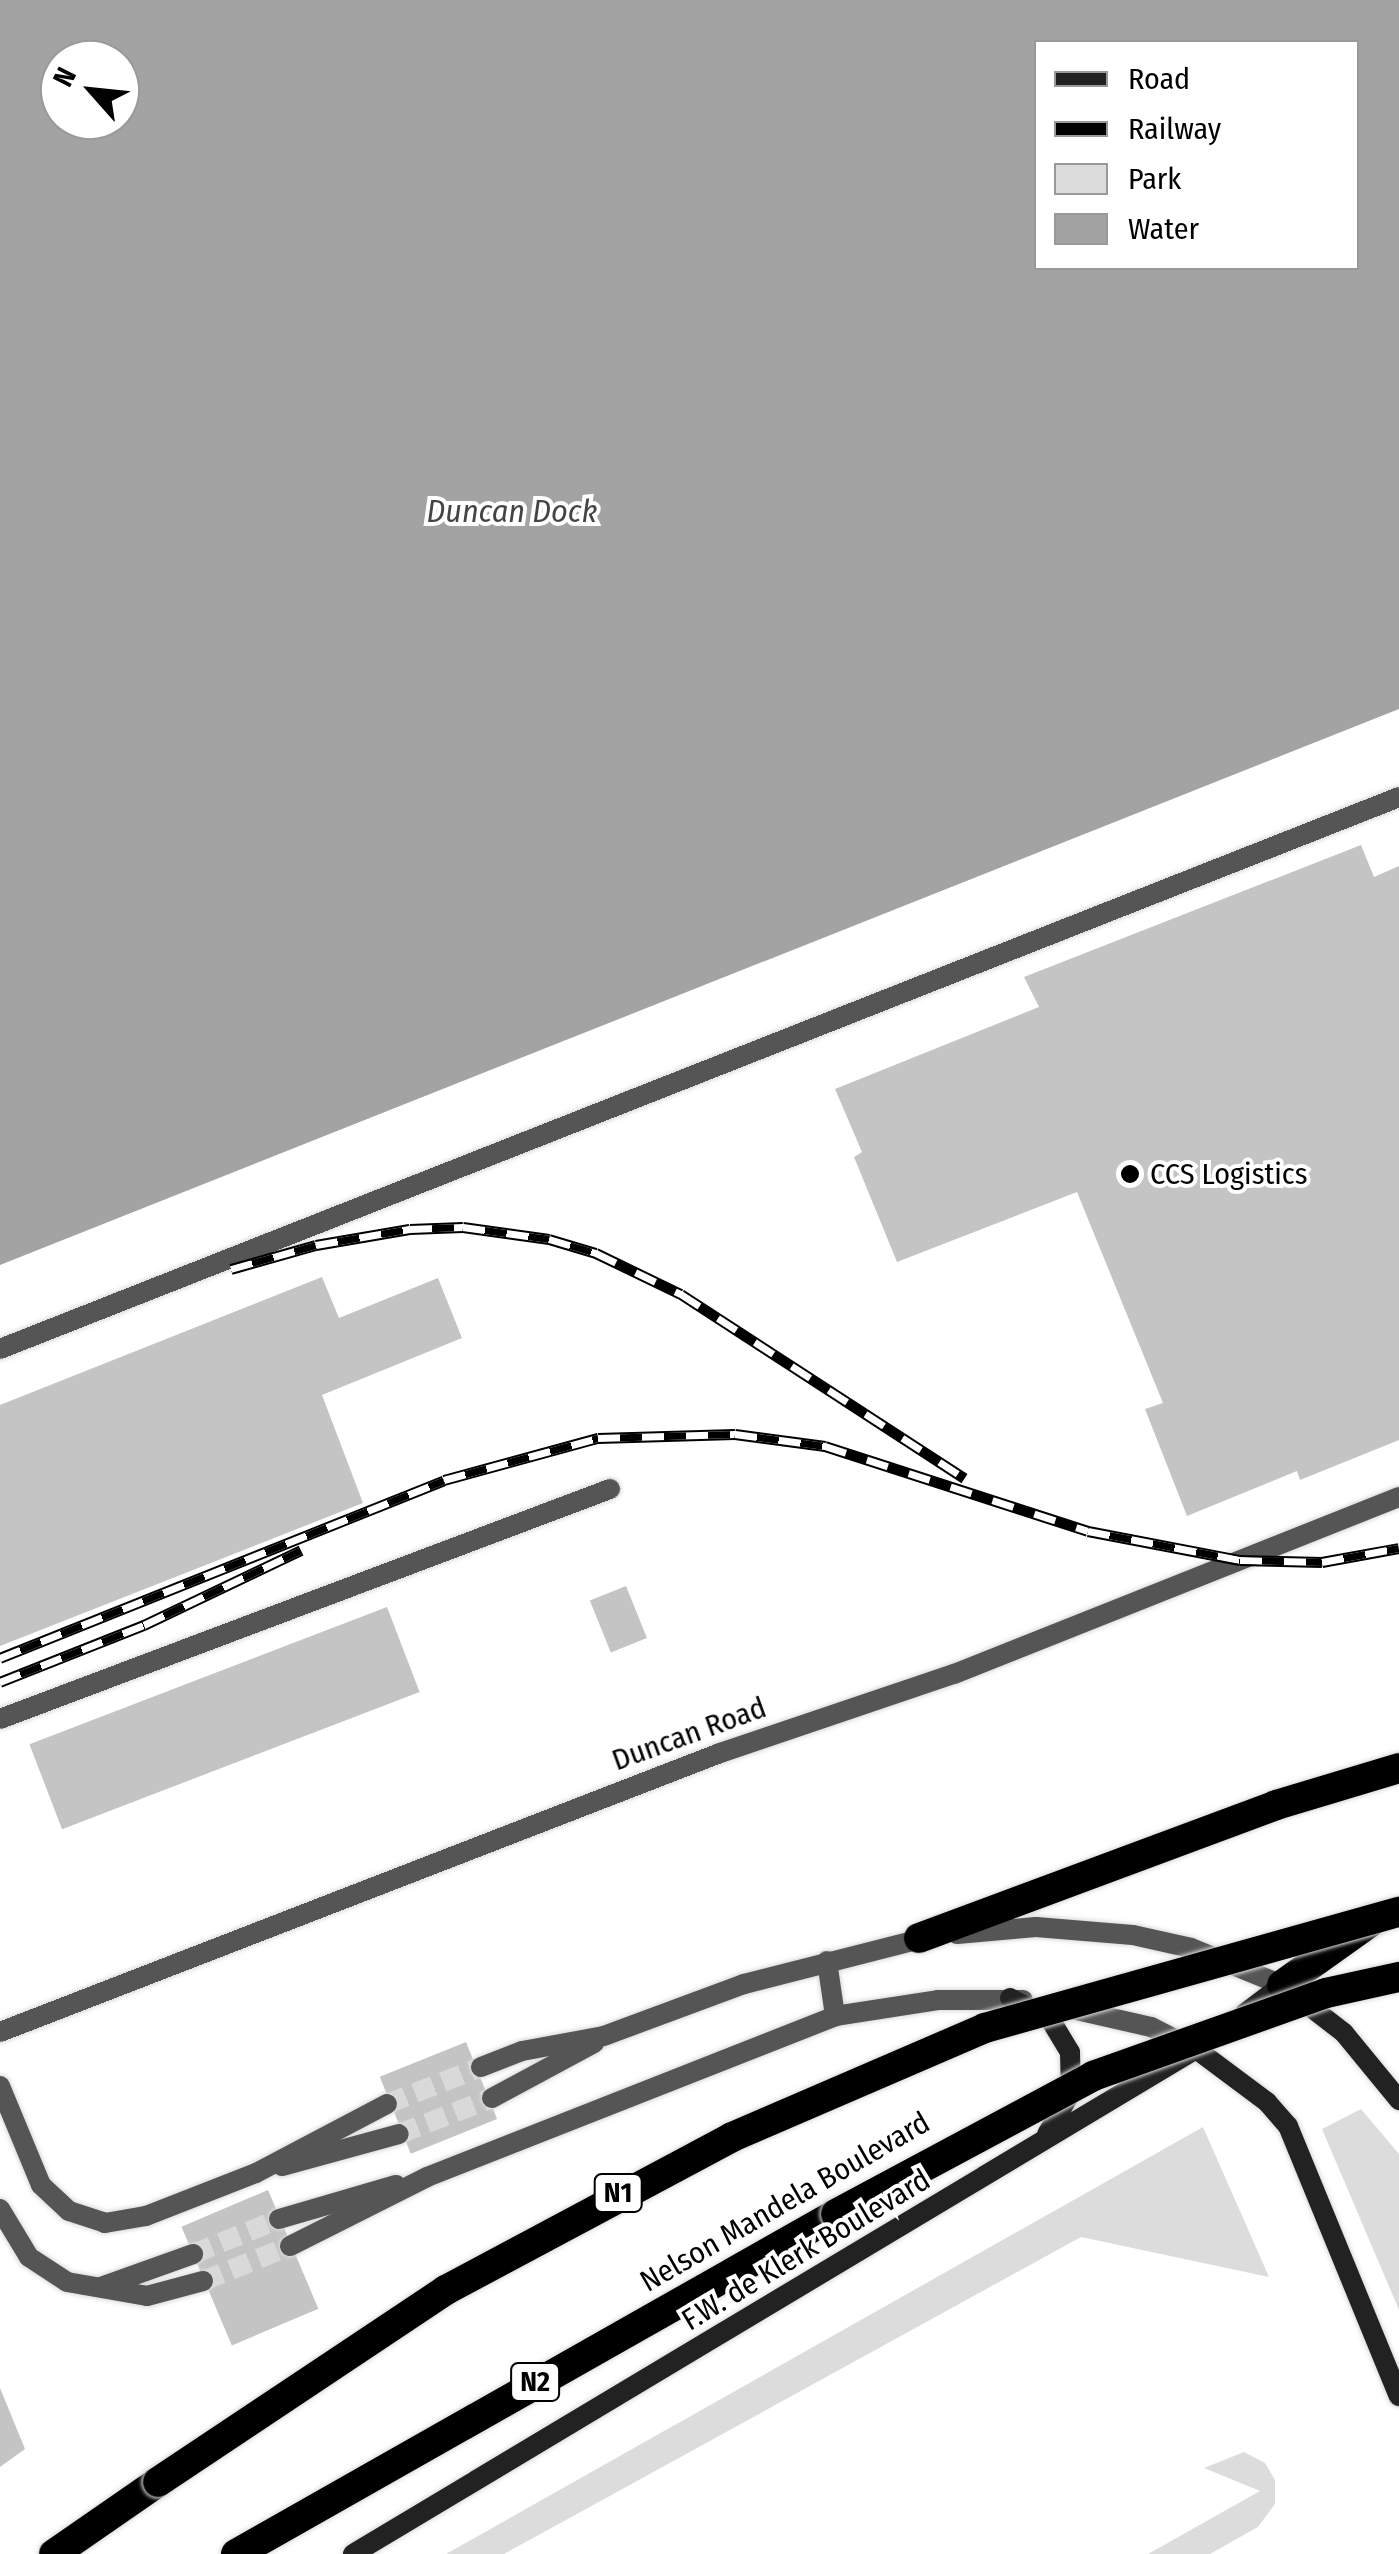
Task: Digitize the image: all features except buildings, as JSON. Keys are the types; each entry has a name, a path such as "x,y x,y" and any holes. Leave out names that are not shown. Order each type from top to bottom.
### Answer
{"highway":[{"path":"920,1938 1276,1805 1399,1768"},
{"path":"1282,1985 1399,1901"},
{"name":"N1","path":"54,2554 446,2290 732,2137 985,2028 1399,1912"},
{"name":"Nelson Mandela Boulevard","path":"236,2554 965,2140 1093,2076 1326,1993 1399,1977"}],"main road":[{"name":"F.W. de Klerk Boulevard","path":"354,2554 1196,2050 1282,1985"},
{"path":"1282,1985 1344,2033 1399,2100"},
{"path":"1010,1998 1050,2019 1070,2052 1064,2112 1032,2149"},
{"path":"1196,2050 1267,2102 1288,2126 1399,2396"}],"street":[{"path":"0,1349 1399,797"},
{"path":"0,1718 610,1489"},
{"name":"Duncan Road","path":"0,2032 720,1753 954,1674 1399,1497"},
{"path":"492,2098 604,2036 744,1984 920,1938 1036,1927 1134,1935 1191,1948 1282,1985"},
{"path":"828,1961 835,2016"},
{"path":"290,2246 427,2177 835,2016 885,2005 1010,1998 1114,2016 1196,2050"},
{"path":"480,2068 522,2051 604,2036"},
{"path":"0,2086 41,2185 85,2218 105,2223 146,2216 256,2173 399,2134"},
{"path":"256,2173 387,2104"},
{"path":"279,2219 427,2177"},
{"path":"0,2210 29,2257 46,2272 93,2289 147,2296 203,2280"},
{"path":"93,2289 193,2254"}],"green space":[{"path":"1361,2109 1399,2154 1399,2310 1322,2129"},
{"path":"1203,2127 1269,2277 1081,2237 504,2554 446,2554"},
{"path":"1244,2452 1265,2463 1275,2480 1275,2504 1258,2527 1210,2554 1148,2554 1260,2491 1204,2468"}],"water":[{"name":"Duncan Dock","path":"0,0 1399,0 1399,709 0,1265"}],"tunnel":[{"path":"387,2104 481,2067"},
{"path":"399,2134 492,2098"},
{"path":"193,2254 279,2219"},
{"path":"203,2281 290,2246"}],"railway":[{"path":"231,1269 316,1245 410,1229 463,1227 549,1239 596,1253 681,1294 964,1478"},
{"path":"0,1658 444,1480 598,1438 735,1434 825,1446 1088,1531 1240,1560 1322,1562 1399,1548"},
{"path":"0,1682 144,1625 301,1550"}],"place":[{"name":"CCS Logistics","path":"1130,1174"}]}
